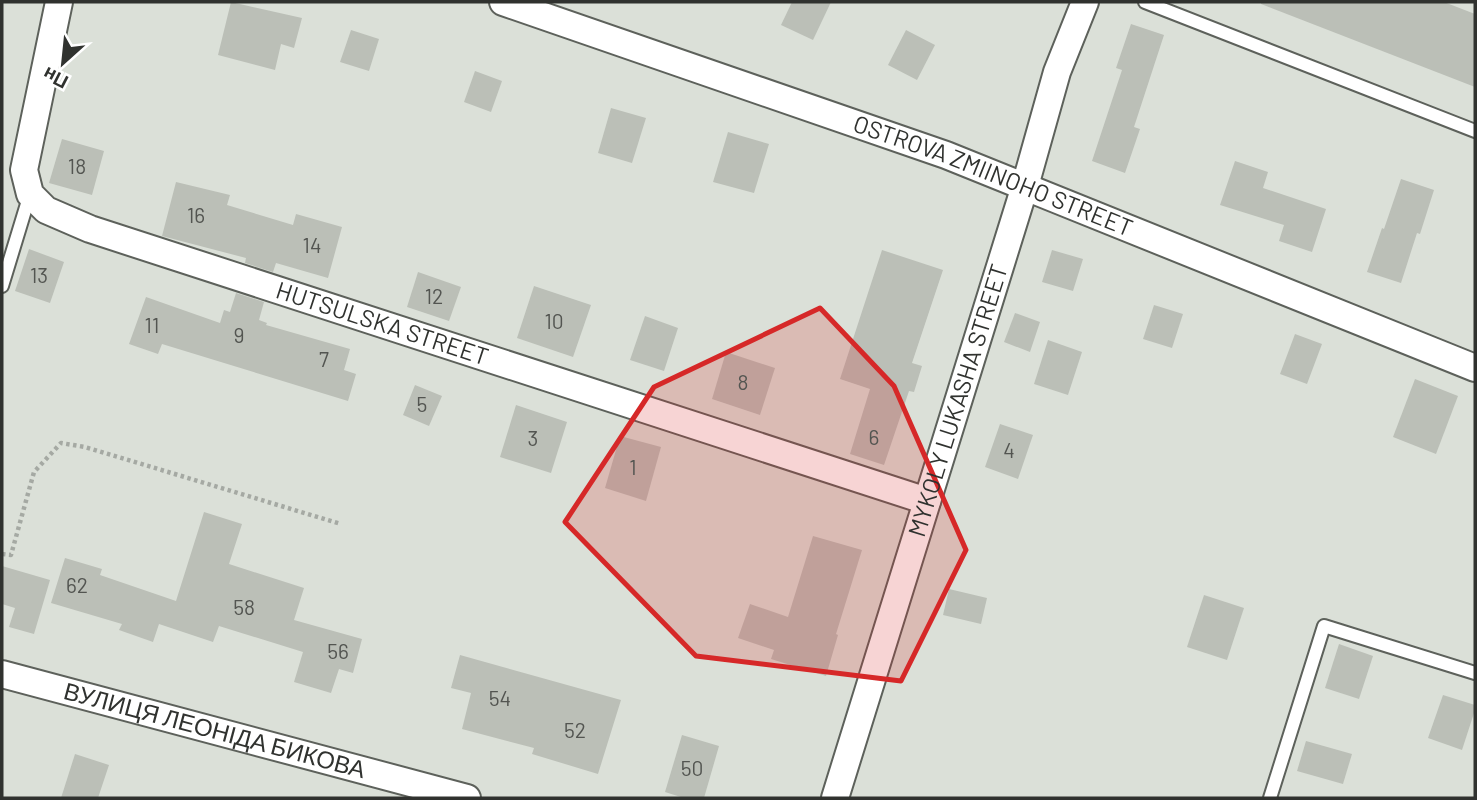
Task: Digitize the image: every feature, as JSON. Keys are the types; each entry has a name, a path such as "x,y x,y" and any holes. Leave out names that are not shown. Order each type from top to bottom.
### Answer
{"street":[{"path":"30,194 24,170 59,2"},
{"name":"OSTROVA ZMIINOHO STREET","path":"503,2 946,155 1475,368"},
{"name":"MYKOLY LUKASHA STREET","path":"835,798 1025,186 1057,72 1085,2"},
{"name":"HUTSULSKA STREET","path":"30,194 46,210 89,229 927,501"},
{"name":"ВУЛИЦЯ ЛЕОНІДА БИКОВА","path":"2,674 467,798"}],"lane":[{"path":"1145,2 1475,131"},
{"path":"2,286 30,194"},
{"path":"1270,798 1324,626 1475,673"}],"path":[{"path":"2,554 11,555 34,472 61,443 98,450 341,524"}],"highlighted area":[{"path":"820,308 894,386 966,550 901,681 696,656 565,522 654,387"}],"building":[{"path":"231,2 302,18 294,48 281,44 275,70 218,55"},
{"path":"792,2 831,2 813,40 781,25"},
{"path":"1444,2 1475,14 1475,87 1261,4"},
{"path":"1131,24 1164,35 1134,127 1140,129 1125,173 1092,161 1122,70 1116,68"},
{"path":"351,30 379,39 369,71 340,62"},
{"path":"906,30 935,45 917,80 888,65"},
{"path":"475,71 502,81 491,112 464,102"},
{"path":"611,108 646,118 632,163 598,153"},
{"path":"728,132 769,144 754,193 713,182"},
{"path":"62,139 104,151 92,195 49,183"},
{"path":"1235,161 1268,172 1263,188 1326,209 1312,252 1279,241 1284,225 1220,205"},
{"path":"1401,179 1434,190 1401,283 1367,272"},
{"path":"176,182 230,195 227,205 293,225 296,214 342,227 328,278 276,263 273,272 245,263 246,258 162,236"},
{"path":"29,249 64,262 50,303 15,291"},
{"path":"882,250 943,270 912,363 922,366 914,392 909,391 884,465 850,454 870,389 840,379"},
{"path":"1052,250 1083,259 1073,291 1042,282"},
{"path":"418,272 461,287 449,321 407,307"},
{"path":"534,286 591,305 573,357 517,338"},
{"path":"236,293 264,302 259,320 267,323 266,325 350,349 344,370 356,374 348,401 162,344 158,354 129,344 146,297 220,323 224,310 230,312"},
{"path":"1154,305 1183,314 1172,348 1143,339"},
{"path":"1015,313 1040,322 1030,352 1004,342"},
{"path":"645,316 678,328 664,371 630,360"},
{"path":"1295,334 1322,344 1307,384 1280,374"},
{"path":"1048,340 1082,352 1068,395 1034,384"},
{"path":"726,352 775,368 760,415 712,399"},
{"path":"1415,379 1458,396 1436,454 1393,437"},
{"path":"415,385 442,396 429,426 403,415"},
{"path":"516,405 567,422 551,473 500,457"},
{"path":"1000,424 1033,435 1018,479 985,467"},
{"path":"620,436 661,447 646,501 605,488"},
{"path":"204,512 242,524 229,564 304,588 294,620 362,639 353,673 339,669 331,693 294,682 303,652 219,626 213,642 159,624 153,642 119,630 122,624 51,603 65,558 102,569 100,575 176,601"},
{"path":"813,536 862,550 826,676 771,659 774,650 738,638 750,604 788,617"},
{"path":"2,566 50,580 34,634 9,627 15,608 2,604"},
{"path":"949,589 987,598 981,624 943,615"},
{"path":"1204,595 1244,608 1227,660 1187,647"},
{"path":"1339,644 1373,656 1359,699 1325,688"},
{"path":"460,655 621,700 598,774 532,754 534,748 462,729 471,693 451,688"},
{"path":"1443,695 1475,705 1462,750 1428,738"},
{"path":"682,735 719,746 704,798 684,798 665,792"},
{"path":"1306,741 1352,754 1343,784 1297,771"},
{"path":"75,754 109,765 98,798 61,798"}]}
